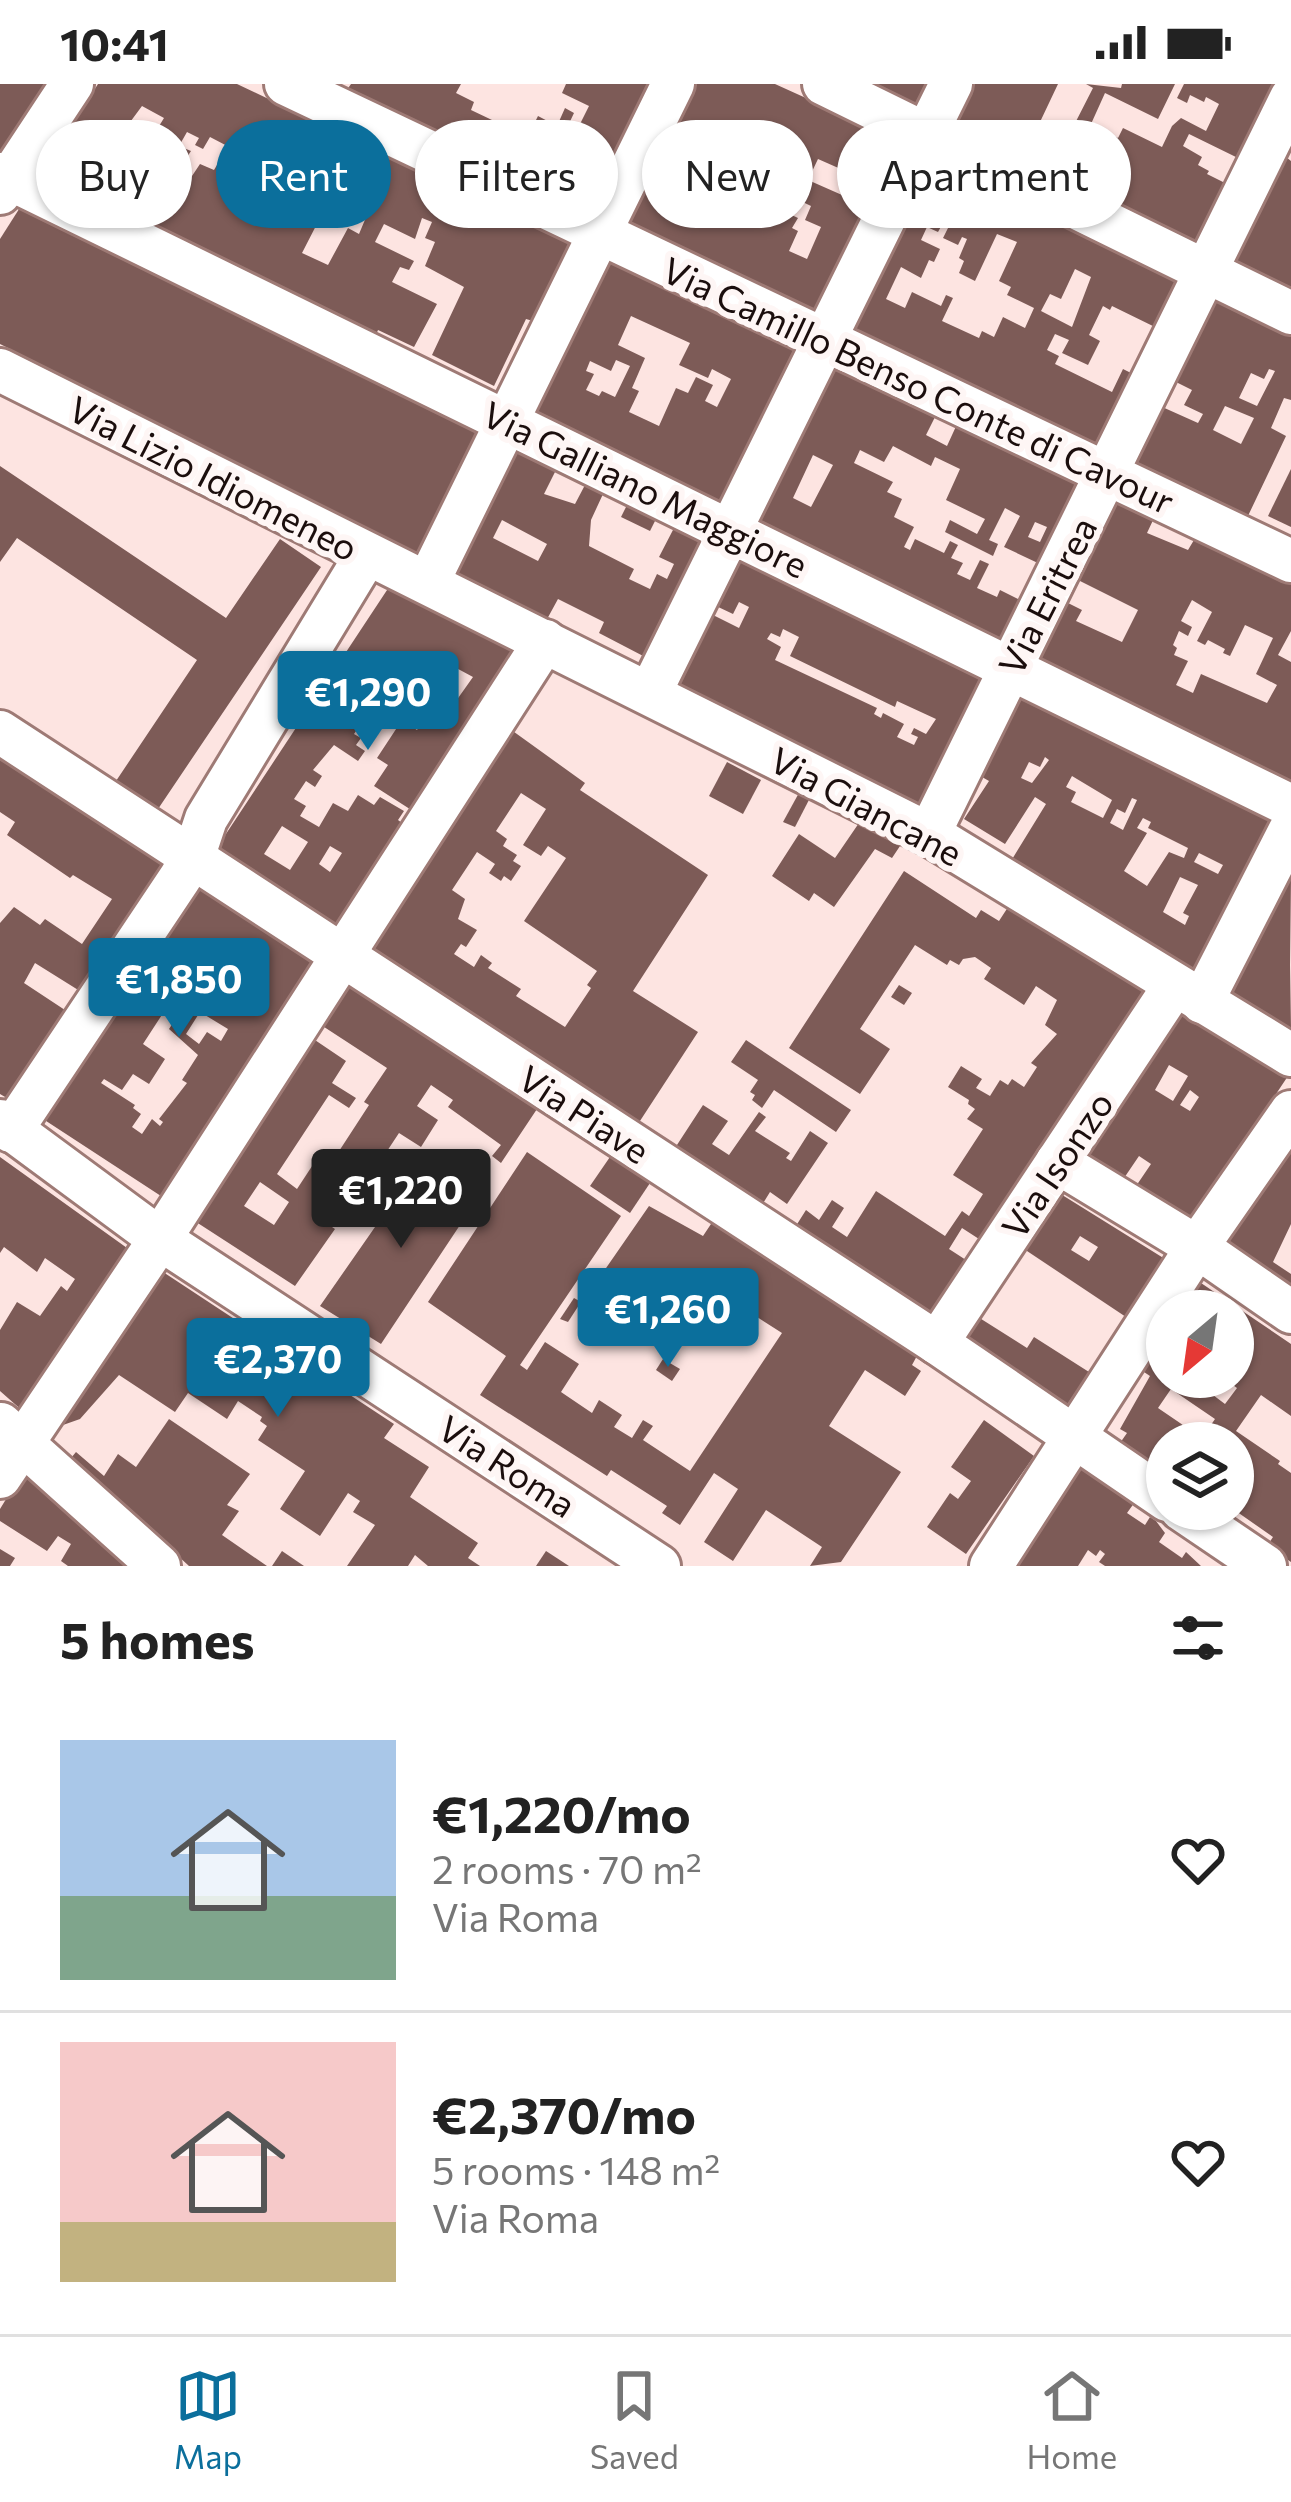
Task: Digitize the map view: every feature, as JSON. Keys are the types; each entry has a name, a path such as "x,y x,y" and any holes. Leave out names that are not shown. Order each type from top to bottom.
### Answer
{"street":[{"path":"3,182 72,84"},
{"path":"428,582 674,84"},
{"path":"824,84 900,120"},
{"path":"933,120 951,84"},
{"name":"Via Camillo Benso Conte di Cavour","path":"313,90 599,233 1291,561"},
{"name":"Via Eritrea","path":"929,833 1291,98"},
{"name":"Via Galliano Maggiore","path":"3,182 506,419 1291,806"},
{"path":"650,693 880,228"},
{"path":"1116,228 1291,314"},
{"name":"Via Lizio Idiomeneo","path":"0,370 428,582"},
{"path":"6,1126 194,855 206,819 367,554"},
{"name":"Via Giancane","path":"428,582 929,833 1291,1054"},
{"path":"159,1566 7,1448 160,1239 545,641"},
{"name":"Via Piave","path":"0,732 937,1343 1146,1486"},
{"name":"Via Isonzo","path":"937,1343 1057,1162 1188,994 1291,828"},
{"path":"991,1566 1197,1247 1291,1112"},
{"name":"Via Roma","path":"6,1126 160,1239 659,1566"},
{"path":"1057,1162 1197,1247 1291,1312"},
{"path":"1212,1530 1265,1566"}],"building":[{"path":"0,84 46,84 0,156"},
{"path":"98,84 237,84 312,120 216,120 216,140 210,137 203,149 195,145 199,138 192,134 192,120 163,120 142,106 132,120 75,120"},
{"path":"351,84 461,84 456,93 474,102 471,110 492,120 415,120 415,127 344,94"},
{"path":"566,84 650,84 618,149 618,120 582,120 589,106 562,93"},
{"path":"697,84 775,84 854,120 837,120 837,167 818,159 813,170 813,120 680,120"},
{"path":"857,84 929,84 916,112"},
{"path":"970,84 1058,84 1041,120 952,120"},
{"path":"1086,84 1121,88 1122,84 1175,84 1158,119 1105,93 1093,120 1077,120 1093,88"},
{"path":"1184,84 1277,84 1240,159 1189,134 1183,146 1202,157 1198,165 1207,174 1229,185 1199,248 1131,215 1131,132 1162,147 1181,118 1206,131 1219,104 1206,97 1204,102 1190,95 1187,103 1177,98"},
{"path":"565,108 574,113 571,120 560,120"},
{"path":"1286,157 1291,161 1291,293 1230,264"},
{"path":"391,158 415,169 415,228 419,228 415,239 391,227"},
{"path":"200,164 214,170 216,167 216,228 315,228 302,253 328,265 348,228 359,234 362,228 382,228 375,242 414,261 409,270 400,267 392,282 437,304 414,347 378,330 375,337 145,228 192,228 192,176"},
{"path":"813,182 837,193 837,228 859,228 815,315 627,230 642,199 642,228 792,228 798,231 789,251 807,259 821,227 813,224"},
{"path":"21,206 36,213 36,228 66,228 480,430 418,553 0,344 0,239"},
{"path":"429,228 538,228 572,244 533,321 526,319 494,386 432,355 464,287 425,266 435,242 425,238"},
{"path":"900,228 927,228 921,240 940,249 921,278 901,267 886,299 905,308 912,292 941,306 946,295 953,298 942,321 979,338 982,331 994,337 1003,317 1025,328 1034,308 1007,295 1011,287 999,281 1017,242 997,234 975,281 959,273 967,239 962,237 958,245 943,238 948,228 1079,228 1182,279 1159,329 1103,306 1089,335 1100,341 1088,365 1062,353 1069,340 1055,334 1047,350 1059,356 1055,364 1112,392 1123,369 1137,376 1100,452 850,329","holes":["1075,269 1091,277 1072,327 1041,311 1050,294 1061,299"]},
{"path":"609,253 801,347 721,506 533,414","holes":["631,316 690,343 679,365 708,378 712,369 731,379 717,407 705,401 713,385 696,377 688,393 676,388 659,426 629,412 639,391 632,388 645,358 618,345","616,360 630,366 615,397 586,390 594,374 586,371 590,361 611,371"]},
{"path":"1215,296 1291,333 1291,400 1284,398 1271,428 1286,436 1247,518 1131,463 1160,406 1198,423 1203,414 1184,405 1192,390 1174,381","holes":["1269,369 1275,371 1257,406 1239,398 1251,373 1264,379","1225,406 1254,418 1241,444 1213,430"]},
{"path":"833,364 937,413 926,435 947,446 958,422 1080,481 1040,564 1004,547 1020,516 1005,508 989,540 998,544 993,556 945,532 950,520 977,534 985,519 946,500 960,469 935,457 931,466 893,446 884,462 860,450 854,463 893,482 887,492 902,499 894,517 914,527 904,547 910,550 915,539 944,553 950,541 958,545 951,558 963,563 957,574 970,580 980,560 989,564 977,588 997,597 1000,590 1020,600 999,642 754,523","holes":["813,455 833,465 811,507 793,498","1035,522 1047,527 1040,542 1028,537"]},
{"path":"515,450 556,470 544,494 575,504 585,485 603,494 591,520 589,546 634,569 629,579 650,589 657,574 667,579 674,564 659,557 674,528 705,543 647,658 599,633 604,622 558,599 546,621 452,574","holes":["502,520 547,544 538,561 493,538"]},
{"path":"0,466 226,618 280,539 321,567 158,809 116,781 197,660 17,538 0,562"},
{"path":"1291,469 1291,527 1268,516"},
{"path":"1115,497 1155,516 1147,533 1188,550 1197,535 1291,580 1291,631 1278,655 1291,662 1291,786 1032,660 1062,600 1082,610 1076,621 1122,642 1138,610 1074,578","holes":["1192,600 1212,612 1197,641 1205,645 1208,640 1230,656 1245,625 1273,638 1256,674 1277,685 1267,703 1201,674 1193,693 1176,685 1188,661 1174,655 1177,648 1173,645 1179,631 1188,636 1192,627 1181,621"]},
{"path":"627,505 656,519 650,531 621,517"},
{"path":"738,556 985,678 920,810 670,687 707,612 739,628 749,607 739,602 733,614 714,605","holes":["783,629 799,637 790,656 895,707 897,701 936,719 926,734 914,728 911,734 918,737 914,745 897,737 904,724 883,713 881,718 874,714 877,708 775,660 781,647 767,639 771,633 780,637"]},
{"path":"391,584 521,649 416,813 374,786 388,765 377,758 402,720 417,730 429,712 398,691 405,678 386,666 351,719 360,725 354,734 361,738 356,745 365,751 358,761 334,745 313,770 322,776 315,787 306,781 294,799 306,806 300,816 319,827 333,803 348,811 358,795 374,805 380,797 404,811 398,820 402,823 378,858 384,862 340,929 216,849","holes":["447,663 473,677 456,701 432,689","282,826 308,842 290,870 264,854","330,846 342,853 330,872 319,864"]},
{"path":"1014,694 1274,822 1197,974 1011,861 1046,804 1035,797 1005,844 964,819 989,781 975,773","holes":["1045,757 1049,760 1032,783 1021,778 1029,762 1040,767","1072,776 1112,800 1103,818 1071,802 1076,792 1066,787","1132,798 1137,800 1123,830 1110,823 1117,809 1125,813","1143,818 1151,822 1148,828 1188,848 1184,858 1169,852 1147,886 1124,871 1147,833 1137,828","1199,853 1223,865 1218,874 1194,862","1180,877 1198,885 1183,913 1189,916 1185,925 1163,912"]},
{"path":"510,729 585,783 580,790 708,875 633,991 698,1032 638,1124 367,948","holes":["521,793 546,809 523,845 541,856 548,846 566,858 524,921 597,971 565,1027 516,996 521,989 488,968 492,963 481,955 474,967 454,954 461,944 466,947 477,930 458,919 465,899 452,890 477,852 495,864 489,873 511,881 521,866 513,861 517,855 503,846 507,839 496,831"]},
{"path":"0,752 168,864 83,993 35,963 24,983 71,1014 12,1101 0,1094 0,923 14,907 40,925 45,919 82,944 112,899 73,875 70,878 7,835 15,822 0,812"},
{"path":"727,762 761,780 743,814 709,796"},
{"path":"800,791 811,796 795,827 783,822"},
{"path":"861,820 904,840 892,858 875,849 834,907 814,893 809,901 772,876 799,834 835,858"},
{"path":"904,871 976,918 981,910 999,921 1012,901 1145,988 979,1239 962,1228 949,1249 966,1260 928,1319 908,1305 911,1300 794,1229 806,1210 819,1220 832,1200 844,1208 832,1227 847,1237 876,1191 945,1236 962,1211 969,1216 983,1194 953,1175 983,1129 967,1119 975,1109 969,1100 948,1087 961,1066 982,1079 976,1088 990,1096 1000,1080 1008,1085 1012,1079 1024,1087 1037,1067 1031,1063 1057,1034 1045,1025 1057,1000 1036,986 1024,1005 984,979 991,968 975,957 959,965 950,960 947,965 915,945 860,1029 890,1049 860,1094 789,1048"},
{"path":"1291,877 1290,965 1291,1029 1230,998"},
{"path":"195,881 318,962 164,1198 40,1117","holes":["167,1007 179,1014 169,1029 198,1055 182,1080 187,1083 159,1119 163,1122 160,1126 152,1119 142,1134 132,1127 141,1114 135,1105 101,1083 104,1079 122,1090 133,1074 149,1084 165,1059 143,1044","200,1012 228,1029 221,1041 207,1032 199,1044 186,1034"]},
{"path":"346,980 539,1106 501,1163 492,1156 501,1145 448,1107 453,1100 431,1085 417,1106 438,1120 421,1147 399,1133 352,1204 330,1191 314,1215 335,1229 295,1286 190,1218 309,1036 346,1061 332,1083 356,1098 349,1108 329,1095 277,1174 297,1189 318,1157 330,1165 387,1068 318,1023","holes":["260,1182 289,1202 274,1225 244,1206"]},
{"path":"899,985 912,993 904,1005 891,997"},
{"path":"1180,1009 1288,1076 1187,1228 1132,1192 1151,1164 1139,1156 1120,1184 1082,1159","holes":["1169,1065 1188,1076 1173,1101 1155,1090","1190,1090 1199,1097 1190,1111 1180,1105"]},
{"path":"746,1040 851,1110 836,1132 774,1090 762,1108 752,1100 755,1095 750,1092 758,1080 731,1062"},
{"path":"703,1105 728,1121 712,1144 729,1155 759,1112 766,1117 755,1131 790,1153 786,1158 791,1161 810,1131 828,1143 787,1204 770,1192 762,1205 675,1148"},
{"path":"1291,1147 1291,1224 1273,1262 1291,1274 1291,1296 1221,1250"},
{"path":"439,1151 487,1182 477,1199 458,1187 443,1211 462,1222 381,1344 320,1306 398,1194 408,1200"},
{"path":"527,1152 621,1216 520,1365 527,1370 545,1342 579,1364 561,1392 592,1413 599,1400 622,1415 614,1427 632,1438 643,1420 653,1426 643,1440 690,1471 782,1333 726,1297 722,1304 677,1274 657,1306 604,1271 649,1206 703,1236 713,1221 918,1354 912,1365 921,1371 905,1396 865,1370 829,1426 901,1472 841,1562 810,1566 822,1547 766,1510 733,1561 704,1542 738,1489 714,1473 680,1525 662,1513 667,1506 611,1470 607,1476 480,1395 506,1356 428,1302"},
{"path":"612,1154 652,1180 630,1213 590,1186"},
{"path":"0,1157 134,1253 25,1413 0,1391 0,1330 17,1302 40,1316 61,1286 67,1291 75,1279 45,1258 37,1272 4,1247 0,1253"},
{"path":"1059,1193 1165,1259 1126,1317 1024,1249","holes":["1080,1236 1098,1247 1089,1261 1071,1250"]},
{"path":"157,1268 394,1424 384,1438 429,1467 410,1497 478,1543 468,1558 480,1566 428,1566 415,1555 408,1566 347,1566 375,1525 353,1512 360,1501 348,1493 320,1536 280,1509 305,1471 258,1440 267,1426 238,1401 227,1419 188,1393 175,1412 119,1375 80,1419 63,1425 61,1414"},
{"path":"574,1298 581,1302 568,1322 560,1319"},
{"path":"978,1317 1027,1348 1034,1337 1089,1372 1065,1408 962,1343"},
{"path":"1254,1319 1291,1344 1291,1416 1261,1395 1242,1422 1213,1422 1215,1419 1184,1398 1217,1398 1225,1404 1230,1398 1254,1398"},
{"path":"663,1359 680,1369 672,1381 656,1370"},
{"path":"1146,1383 1146,1398 1165,1398 1158,1408 1179,1422 1146,1422 1146,1461 1120,1443 1127,1433 1120,1429"},
{"path":"169,1419 250,1474 227,1505 239,1511 222,1535 267,1566 189,1566 71,1458 76,1452 104,1476 118,1454 136,1467"},
{"path":"984,1420 1034,1456 966,1554 927,1527 950,1493 958,1499 971,1481 951,1467"},
{"path":"1254,1443 1291,1473 1291,1562 1267,1546 1273,1537 1254,1524"},
{"path":"30,1460 144,1566 68,1566 61,1561 71,1544 58,1536 47,1551 0,1521 0,1509"},
{"path":"1081,1461 1137,1499 1127,1513 1146,1523 1146,1530 1163,1530 1159,1542 1182,1558 1186,1552 1201,1566 1105,1566 1099,1562 1105,1554 1100,1550 1096,1556 1088,1550 1078,1566 1010,1566"},
{"path":"0,1549 15,1558 10,1566 0,1566"},
{"path":"282,1551 304,1566 272,1566"},
{"path":"546,1551 569,1566 536,1566"}]}
